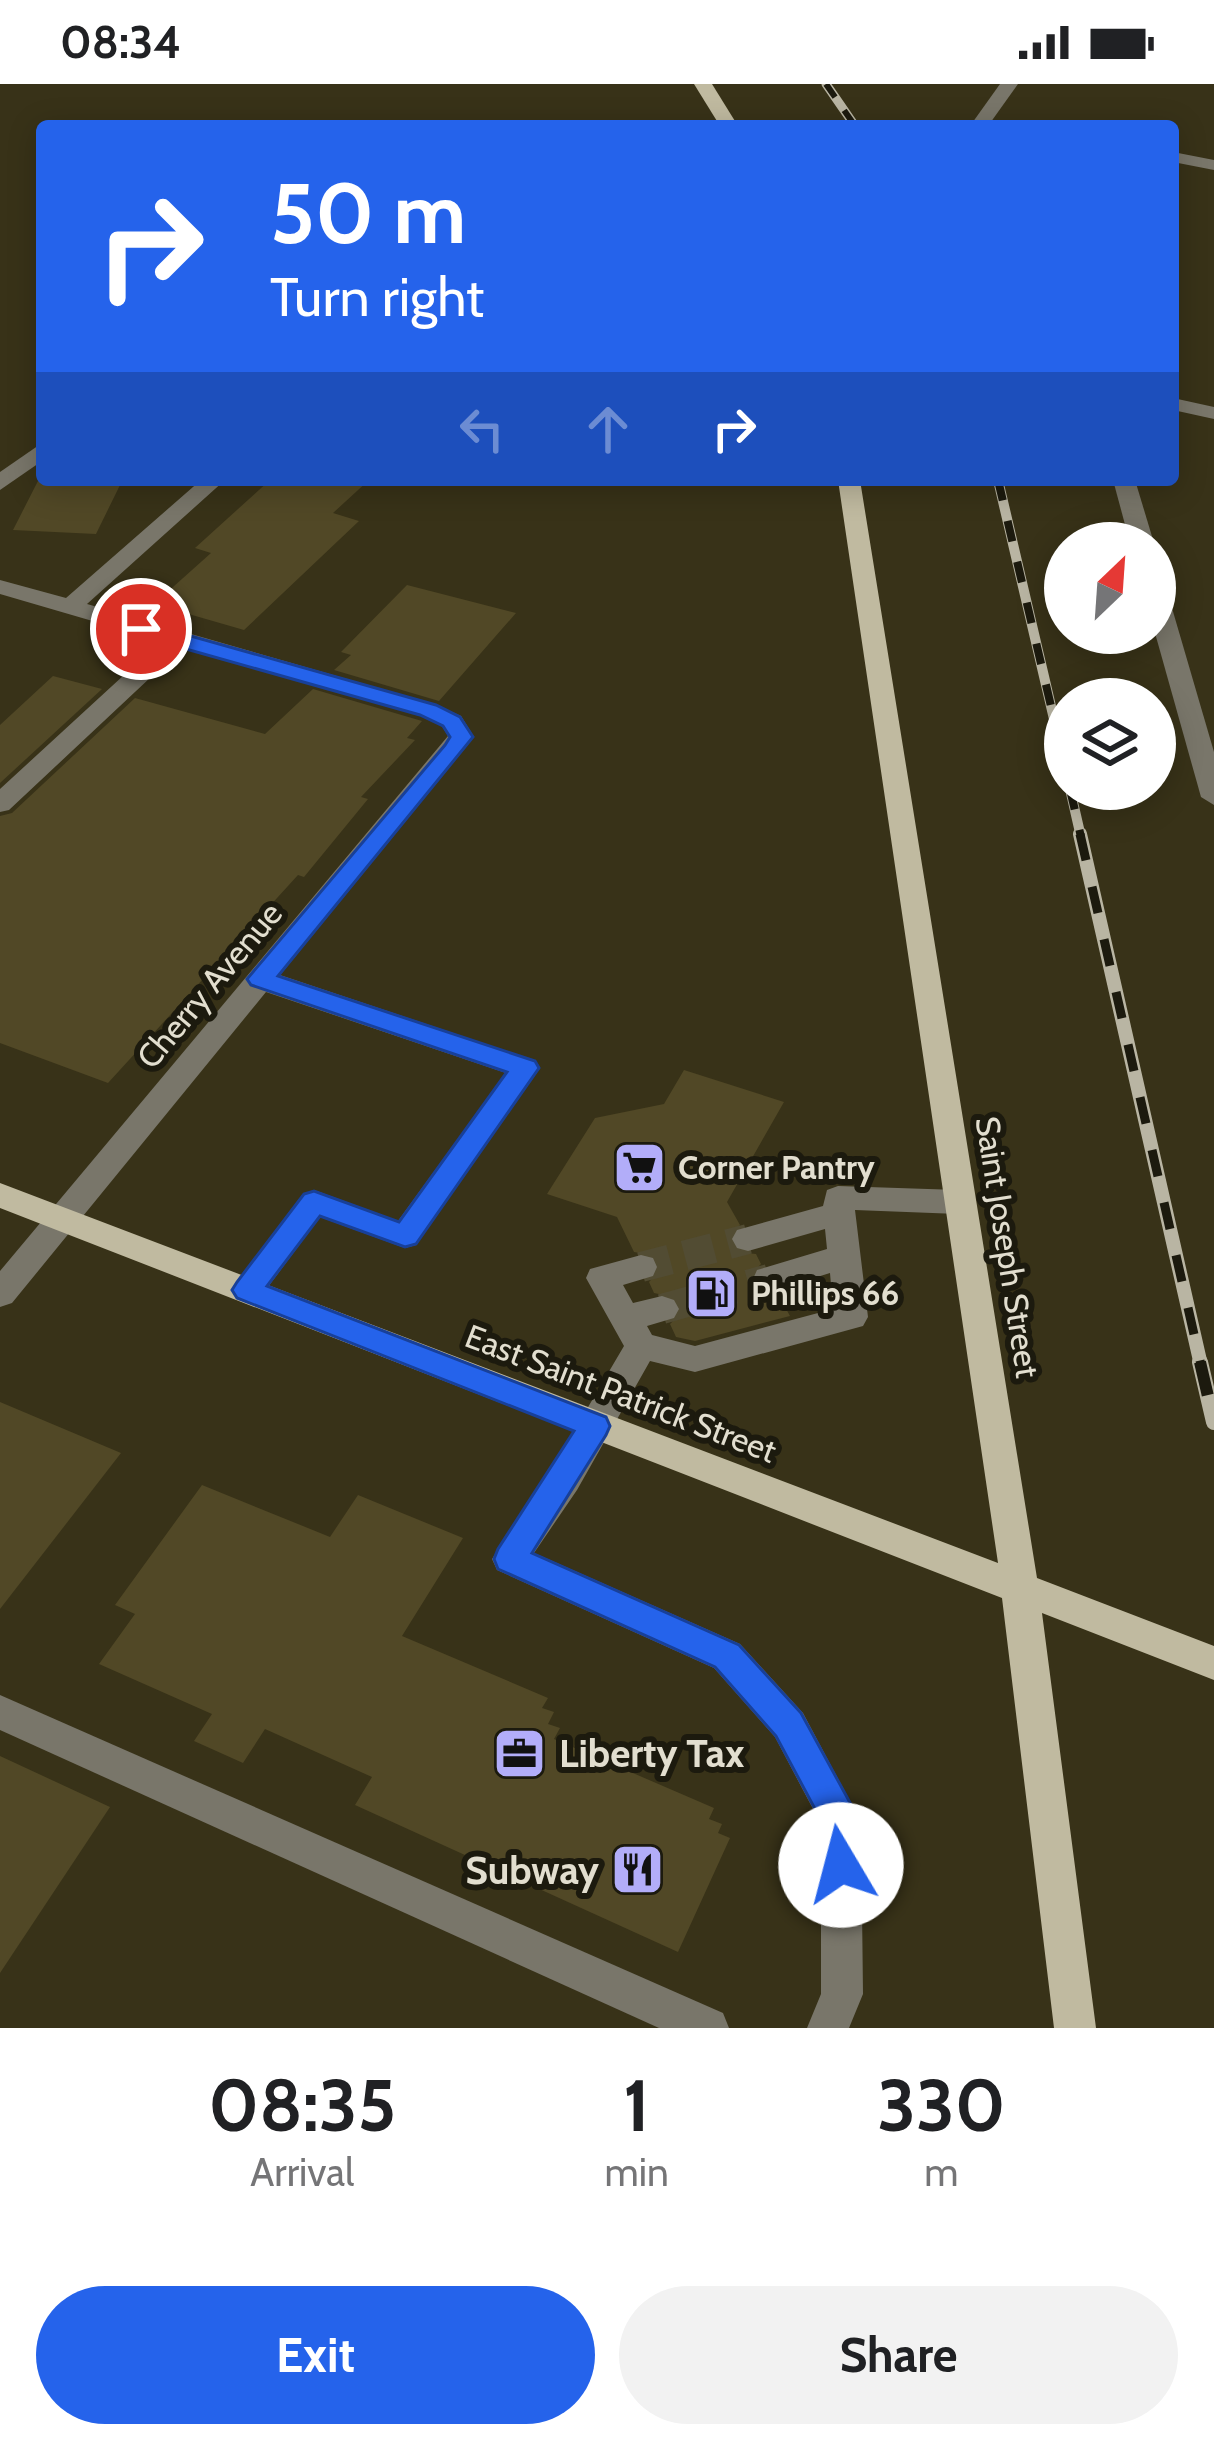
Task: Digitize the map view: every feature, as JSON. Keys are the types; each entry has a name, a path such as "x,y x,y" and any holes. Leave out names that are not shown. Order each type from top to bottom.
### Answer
{"main road":[{"path":"703,84 725,120"},
{"name":"Saint Joseph Street","path":"850,486 1020,1590 1075,2028"},
{"name":"East Saint Patrick Street","path":"0,1195 1214,1664"}],"street":[{"path":"982,120 1009,84"},
{"path":"1179,158 1214,164"},
{"path":"1179,405 1214,413"},
{"path":"0,483 36,455"},
{"path":"70,607 207,486"},
{"path":"1126,486 1136,522"},
{"path":"0,587 176,640 0,804"},
{"name":"Cherry Avenue","path":"0,1294 461,737 452,722 428,710 176,640"},
{"path":"1173,654 1214,797"},
{"path":"247,1290 314,1202 405,1236 525,1068 260,979"},
{"path":"641,1267 602,1278 632,1333 695,1359 851,1318 838,1198 958,1202"},
{"path":"748,1239 840,1213"},
{"path":"769,1279 845,1256"},
{"path":"662,1309 632,1333 595,1426 510,1559 727,1656 789,1725 841,1822 842,1994 828,2028"},
{"path":"0,1712 708,2028"}],"building":[{"path":"36,485 120,486 96,534 13,530"},
{"path":"263,486 362,486 333,513 359,521 244,630 154,604 211,553 195,548"},
{"path":"407,585 516,613 439,701 334,670 351,655 341,652"},
{"path":"53,676 102,689 0,783 0,725"},
{"path":"313,689 422,721 407,738 415,740 361,797 368,799 304,877 298,875 108,1083 0,1043 0,816 12,813 135,698 265,734"},
{"path":"684,1070 784,1102 727,1202 740,1225 728,1241 736,1252 756,1254 761,1264 749,1277 753,1290 778,1294 790,1316 695,1341 676,1337 670,1324 683,1311 678,1298 654,1293 649,1282 661,1269 657,1256 634,1252 617,1217 547,1194 595,1118 664,1104"},
{"path":"0,1402 121,1453 0,1609"},
{"path":"202,1485 330,1537 358,1495 463,1538 402,1636 548,1698 542,1708 554,1712 548,1724 560,1728 554,1739 714,1808 709,1819 722,1824 718,1833 730,1838 678,1952 355,1805 372,1777 265,1729 243,1763 194,1741 212,1714 99,1664 135,1614 115,1605"},
{"path":"0,1756 110,1807 0,1973"}],"tunnel":[{"path":"641,1267 748,1239"},
{"path":"662,1309 769,1279"}],"railway":[{"path":"826,84 851,120"},
{"path":"999,486 1044,678"},
{"path":"1075,810 1081,837"},
{"path":"1080,834 1201,1365"},
{"path":"1200,1362 1214,1422"}],"place":[{"name":"Corner Pantry","path":"639,1167"},
{"name":"Phillips 66","path":"712,1293"},
{"name":"Liberty Tax","path":"520,1753"},
{"name":"Subway","path":"638,1870"}],"route":[{"path":"141,629 428,710 452,722 461,737 455,748 260,979 525,1068 405,1236 314,1202 247,1290 595,1426 510,1559 727,1656 789,1725 841,1822 841,1865"}]}
